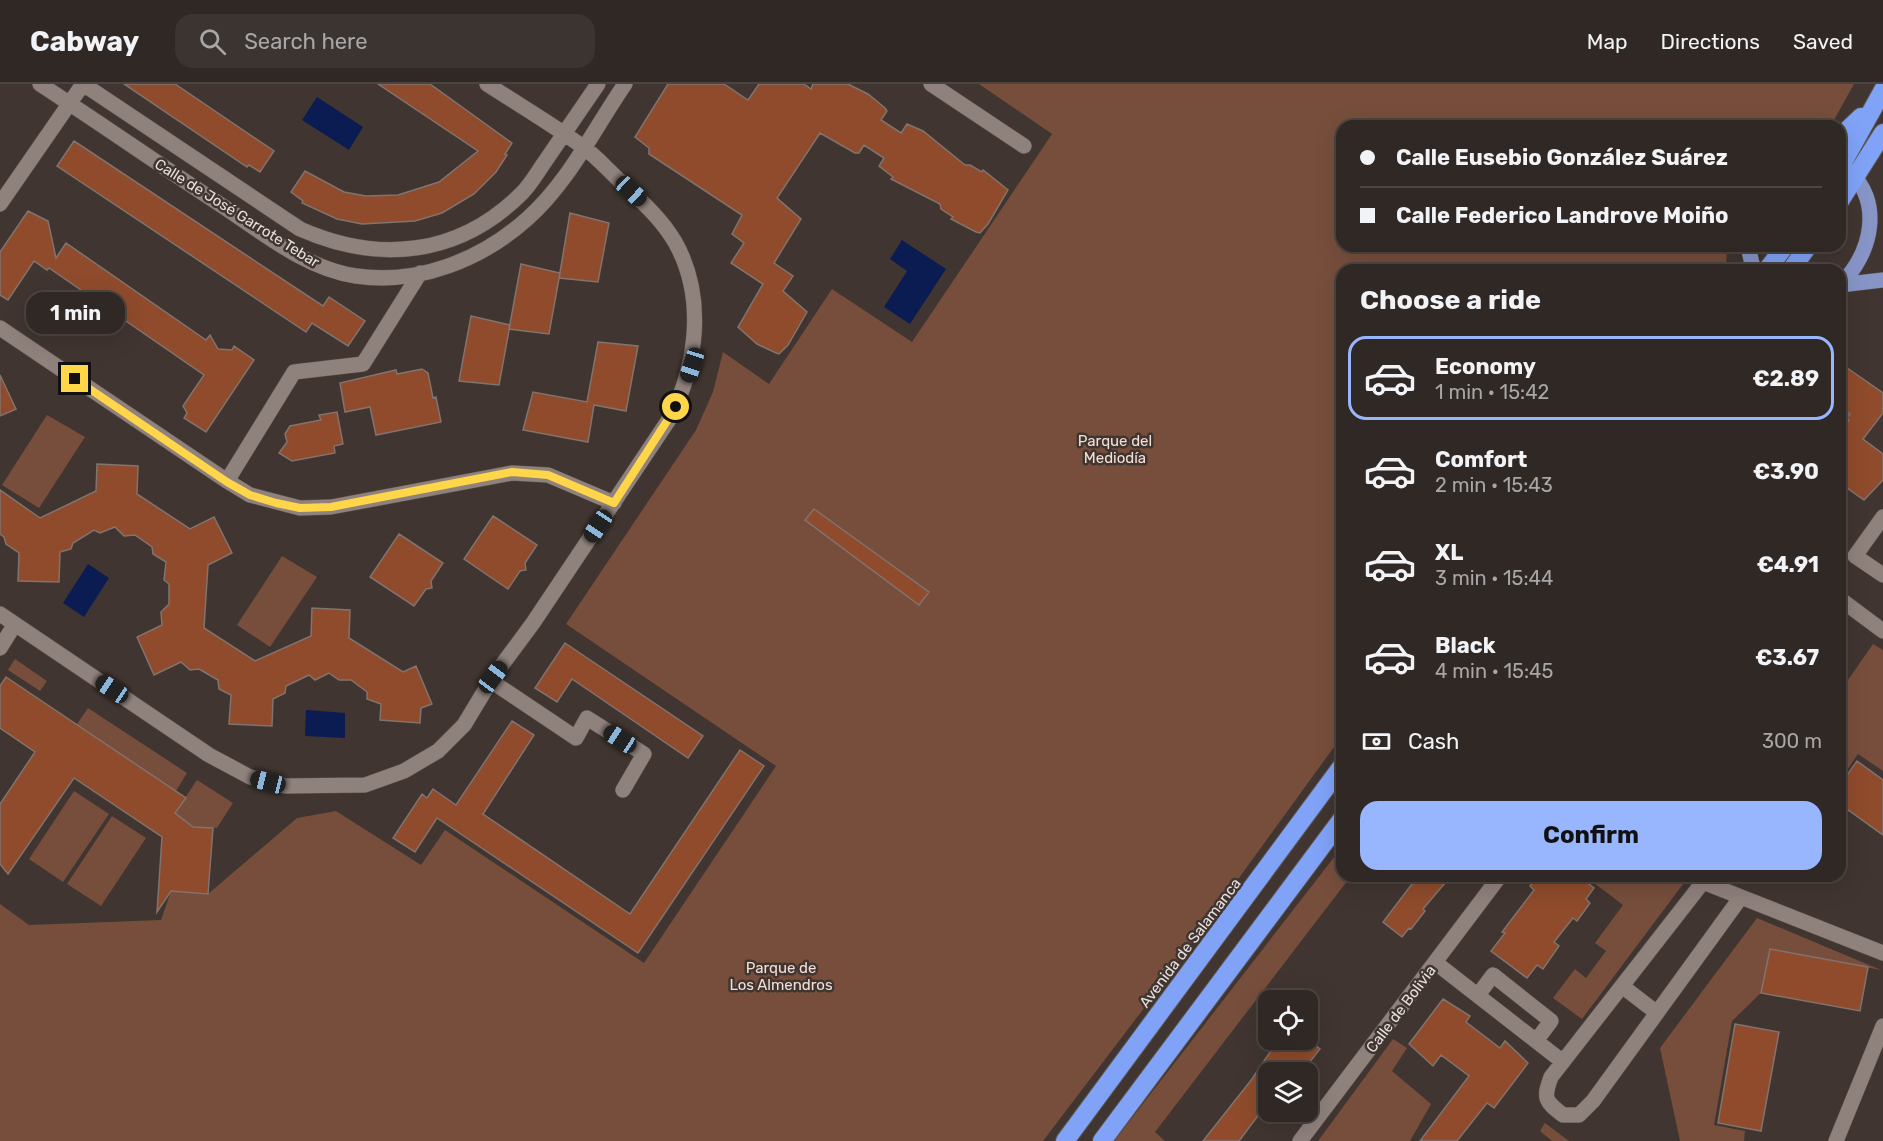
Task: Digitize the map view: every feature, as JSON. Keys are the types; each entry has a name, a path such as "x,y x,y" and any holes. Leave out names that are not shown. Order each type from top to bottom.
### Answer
{"highway":[{"path":"1846,131 1879,97"},
{"path":"1846,158 1879,97"},
{"path":"1846,192 1883,134"},
{"name":"Avenida de Salamanca","path":"1065,1141 1336,774"},
{"path":"1102,1141 1336,827"}],"main road":[{"path":"1846,170 1857,176 1872,193 1881,225 1858,267 1846,279"},
{"path":"1846,284 1883,280"}],"street":[{"name":"Calle de José Garrote Tebar","path":"40,84 252,225 322,268 356,276 392,277 420,273 462,262 487,249 527,219 544,202 584,147 625,84"},
{"name":"Calle de José Garrote Tebar","path":"83,84 300,229 326,240 371,250 393,251 452,240 479,226 523,192 598,84"},
{"path":"0,204 83,84"},
{"path":"0,614 209,755 250,777 285,786 366,785 404,771 438,751 464,725 491,681 670,418 682,395 692,365 694,300 686,269 675,242 653,212 584,147 487,84"},
{"path":"931,84 1024,146"},
{"path":"227,482 294,372 363,364 420,273"},
{"path":"0,328 227,482 250,495 276,503 300,508 321,507 512,472 548,475 614,503"},
{"path":"1883,517 1855,556 1883,575"},
{"path":"1846,603 1883,631"},
{"path":"0,648 15,624"},
{"path":"491,681 576,738 587,718 644,754 623,790"},
{"name":"Calle de Bolivia","path":"1300,1141 1496,882"},
{"path":"1741,897 1593,1101 1579,1115 1563,1115 1547,1102 1545,1093 1551,1077 1703,882 1883,953"},
{"path":"1436,963 1563,1062"},
{"path":"1478,995 1493,975 1551,1021 1536,1041"},
{"path":"1622,986 1657,1013"},
{"path":"1836,1141 1883,1026"}],"green space":[{"path":"979,84 1854,84 1834,120 1336,120 1336,252 1727,252 1726,264 1336,264 1336,744 1154,995 1043,1141 0,1141 0,904 29,925 161,920 171,891 208,894 297,818 336,811 421,865 445,830 644,963 776,766 566,624 696,430 713,392 723,352 769,384 832,289 912,342 1052,134"},
{"path":"47,415 85,437 39,508 2,485"},
{"path":"282,556 317,577 270,647 237,625"},
{"path":"1873,644 1883,650 1883,771 1858,754 1846,772 1846,683"},
{"path":"15,659 47,681 40,691 8,670"},
{"path":"88,708 187,773 176,791 77,724"},
{"path":"197,780 233,803 217,828 193,827 175,813"},
{"path":"74,791 109,814 63,882 29,859"},
{"path":"112,816 146,838 101,906 67,884"},
{"path":"1336,855 1336,882 1346,882 1264,990 1258,990 1258,997 1155,1132 1165,1141 1114,1141"},
{"path":"1593,882 1685,882 1582,1019 1553,998 1575,969 1586,978 1606,951 1595,943 1623,905"},
{"path":"1757,918 1881,970 1770,949 1761,993 1732,1021 1714,1125 1745,1131 1744,1141 1680,1141 1660,1048"},
{"path":"1393,1039 1407,1048 1392,1071 1431,1104 1410,1141 1318,1141"},
{"path":"1545,1123 1569,1141 1552,1141 1540,1131"}],"shaded area":[{"path":"317,97 363,127 349,150 302,120"},
{"path":"902,240 946,269 910,324 884,307 907,271 890,259"},
{"path":"88,564 109,578 84,617 63,603"},
{"path":"306,710 345,713 345,738 305,736"}],"building":[{"path":"124,84 175,84 274,151 260,172 249,165 247,167"},
{"path":"378,84 430,84 512,143 505,154 507,155 496,172 474,194 442,213 415,221 362,224 337,219 302,203 303,201 291,192 305,171 344,192 366,196 398,195 439,182 478,151"},
{"path":"668,84 724,84 748,100 759,84 804,84 811,89 813,84 848,84 868,94 885,108 887,111 881,120 901,133 907,124 923,131 965,165 970,165 982,172 983,170 1008,190 988,224 980,233 976,232 951,219 953,217 941,209 940,204 891,179 893,177 879,166 884,158 864,145 859,153 855,153 820,133 777,198 801,219 774,263 793,276 783,291 807,312 788,345 779,354 757,344 738,327 763,284 731,263 744,243 732,234 742,215 649,154 649,148 635,137"},
{"path":"74,141 323,306 329,297 365,321 348,346 312,323 306,332 57,166"},
{"path":"28,211 48,221 56,258 66,243 206,340 210,335 218,349 232,350 234,346 254,360 206,432 184,418 187,413 183,406 204,375 49,268 47,270 34,261 8,300 0,295 0,252"},
{"path":"570,213 609,223 598,282 559,278"},
{"path":"521,264 560,273 549,334 509,329"},
{"path":"471,316 510,325 499,385 459,381"},
{"path":"598,342 638,346 626,411 594,405 588,442 523,430 533,392 587,402"},
{"path":"1846,367 1883,393 1883,413 1863,439 1883,454 1883,480 1864,500 1846,487 1846,424 1849,420 1846,418 1850,414 1846,411"},
{"path":"422,369 428,373 441,422 376,435 370,407 345,412 340,383 396,370 397,374"},
{"path":"0,375 16,409 0,416"},
{"path":"337,412 343,444 334,446 335,453 292,461 279,453 287,442 285,434 290,426 321,420 319,415"},
{"path":"97,464 138,466 137,494 190,529 214,517 232,553 208,565 204,628 255,661 311,636 312,608 350,610 349,638 403,672 416,666 432,704 421,708 420,723 380,720 381,704 367,699 367,692 351,680 339,680 329,673 315,680 309,675 286,686 285,693 273,699 272,726 229,724 231,695 219,689 218,680 199,669 190,670 181,662 154,675 137,637 162,625 161,612 169,604 169,584 164,580 166,562 153,554 152,547 135,535 124,536 115,527 100,533 94,530 73,543 71,549 60,552 59,582 18,581 19,553 6,544 4,537 0,534 0,490 40,518 96,491"},
{"path":"814,509 929,592 919,605 805,520"},
{"path":"493,516 537,545 525,563 526,570 520,571 508,589 464,559"},
{"path":"399,534 443,563 431,581 432,588 426,589 414,606 370,577"},
{"path":"565,643 703,736 688,758 572,679 557,702 535,688"},
{"path":"6,677 186,798 175,813 193,827 213,828 208,894 171,891 157,912 162,837 74,778 8,874 0,864 0,804 35,752 0,728 0,686"},
{"path":"512,721 534,735 483,814 630,914 740,750 764,766 638,953 437,818 415,852 393,838 422,794 427,798 433,789 456,805"},
{"path":"1857,761 1883,780 1883,835 1846,808 1846,777"},
{"path":"1413,882 1446,882 1423,909 1425,911 1411,929 1409,928 1402,937 1383,922"},
{"path":"1533,882 1586,882 1594,888 1586,899 1590,903 1577,921 1573,918 1554,942 1559,946 1543,969 1537,965 1527,978 1491,951 1505,933 1502,932 1534,890 1530,886"},
{"path":"1770,949 1868,967 1860,1011 1761,993"},
{"path":"1443,999 1470,1016 1466,1022 1500,1048 1505,1041 1528,1063 1494,1108 1487,1103 1457,1141 1420,1141 1469,1076 1441,1055 1433,1066 1409,1044"},
{"path":"1735,1024 1779,1032 1761,1131 1718,1123"},
{"path":"1320,1049 1310,1062 1263,1062 1271,1050"},
{"path":"1258,1070 1258,1116 1239,1141 1203,1141"}],"route":[{"path":"75,379 227,482 250,495 300,508 331,507 512,472 548,475 572,483 614,503 676,407"}],"park label":[{"name":"Parque del Mediodía","path":"1115,450"},
{"name":"Parque de Los Almendros","path":"781,976"}]}
